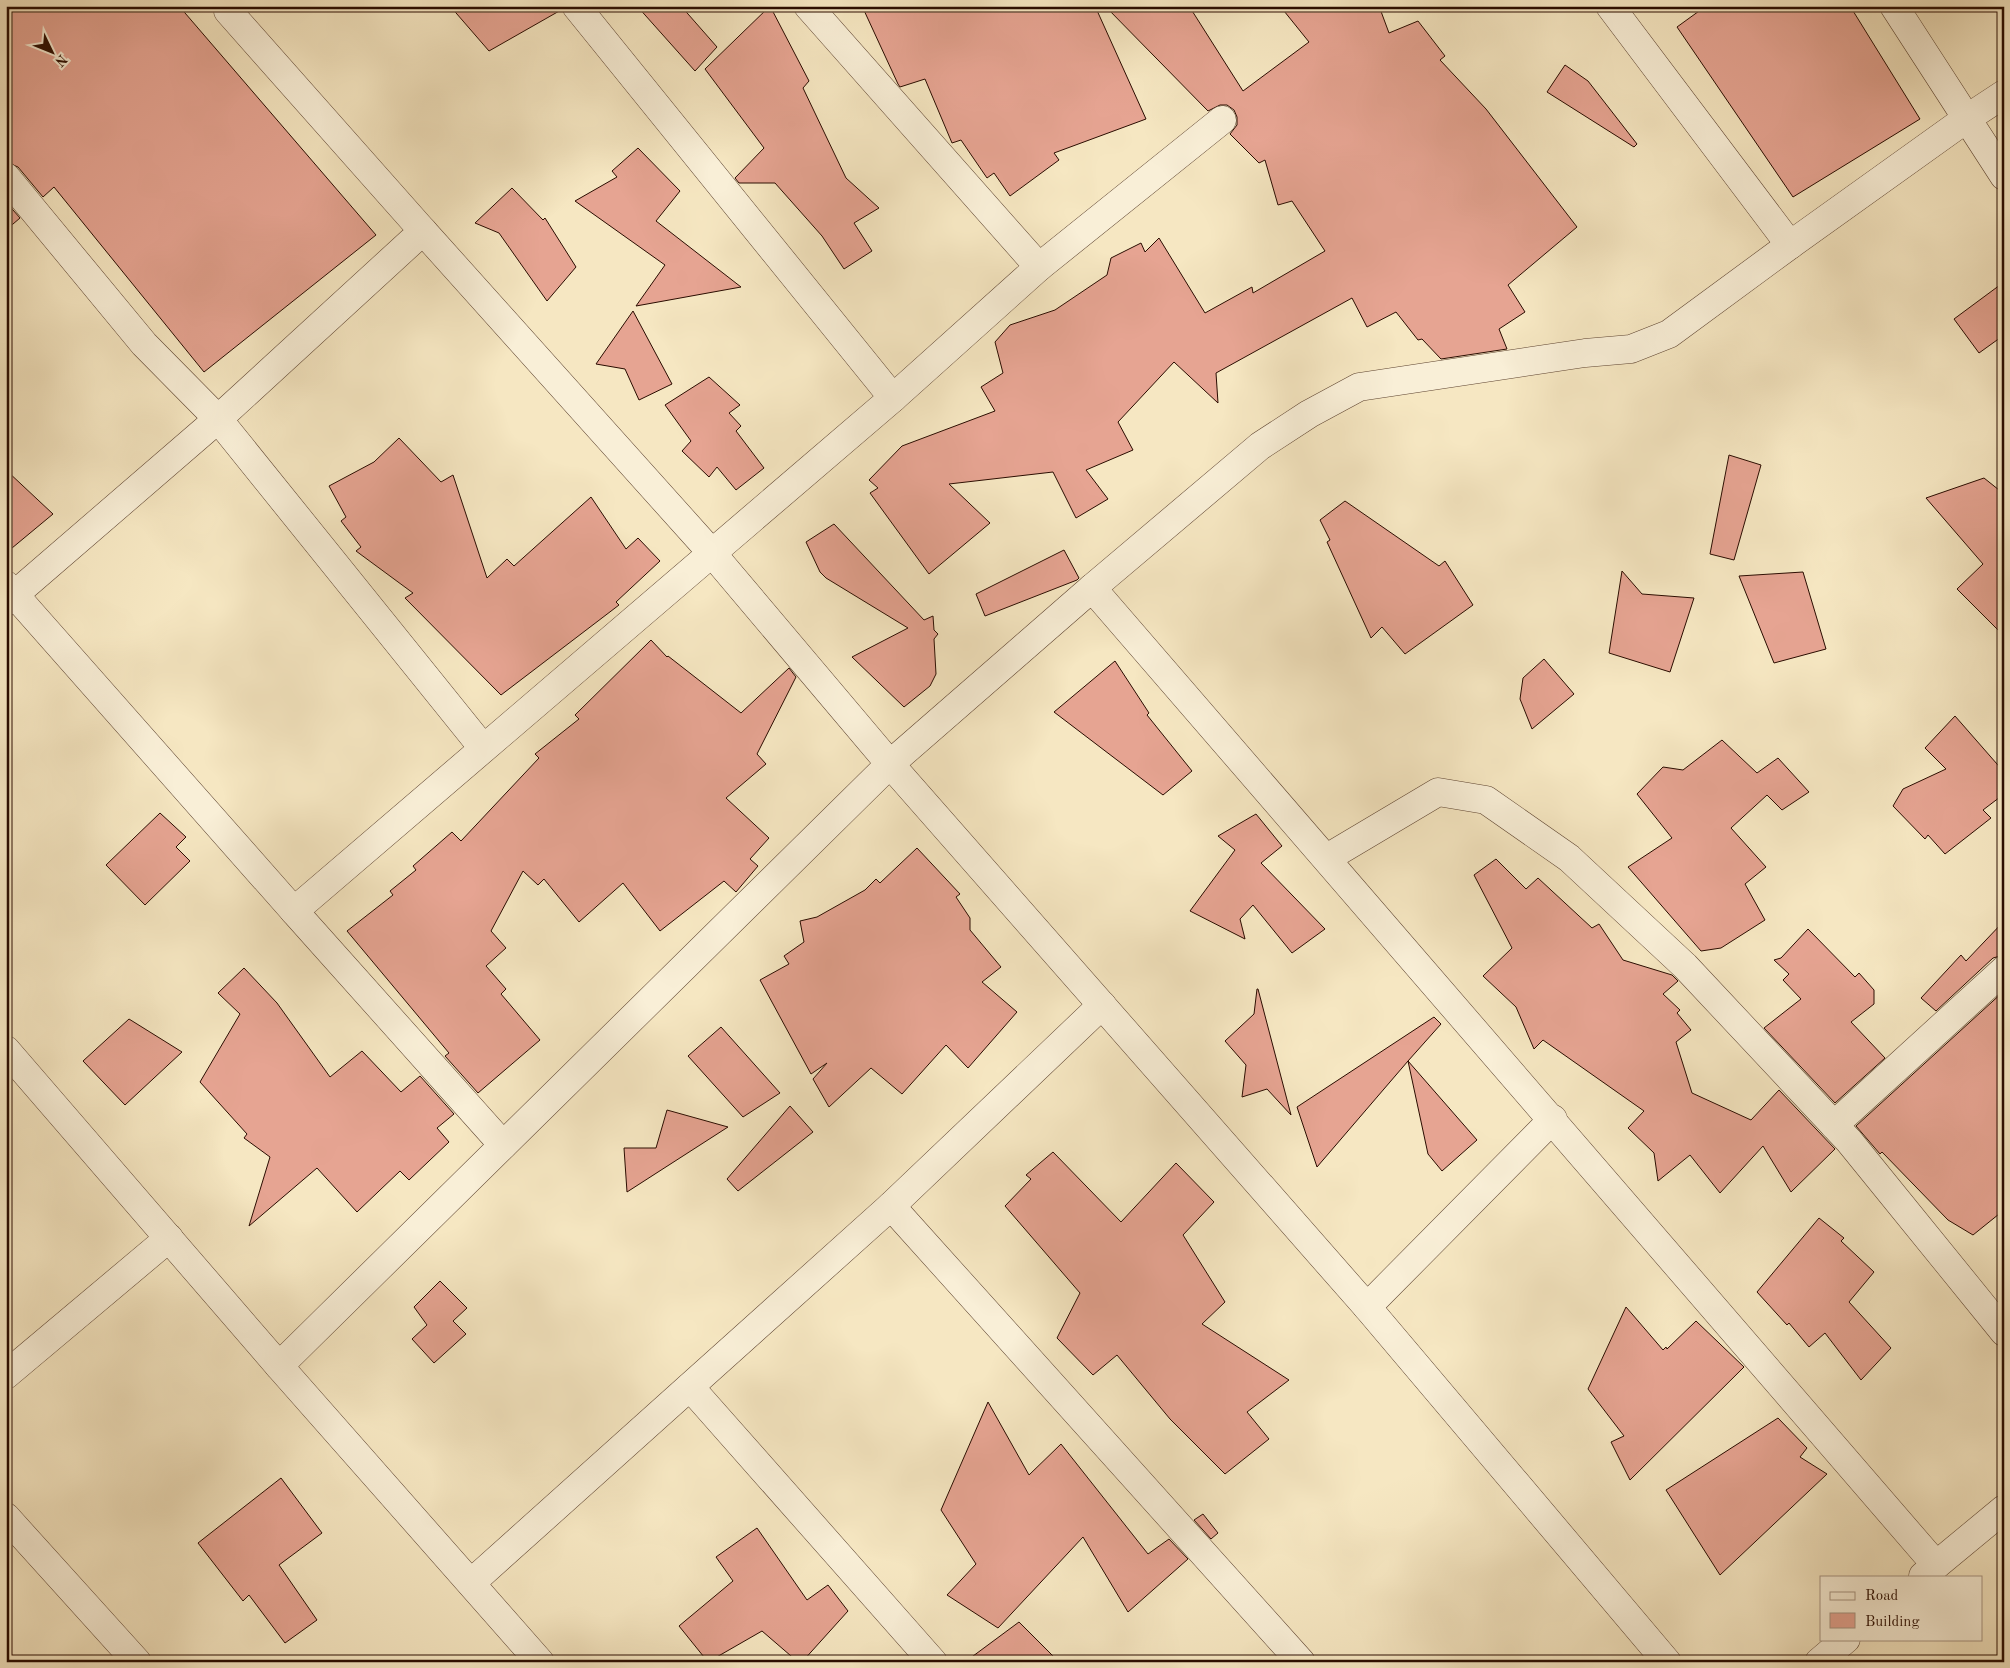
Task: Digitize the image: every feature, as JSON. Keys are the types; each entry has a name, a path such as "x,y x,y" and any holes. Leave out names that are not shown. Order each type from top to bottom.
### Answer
{"street":[{"path":"576,6 893,398"},
{"path":"808,6 1039,267"},
{"path":"1610,6 1790,245"},
{"path":"1894,6 2004,176"},
{"path":"228,8 423,231 711,552 890,764 1367,1307 1667,1662"},
{"path":"279,1366 890,764 1092,588 1260,446 1309,414 1359,387 1575,354 1631,349 1669,334 1966,118 2004,94"},
{"path":"294,911 893,398 1039,267 1222,120"},
{"path":"6,177 144,344 218,419 483,748"},
{"path":"423,231 218,419 9,594 503,1145"},
{"path":"1092,588 1553,1119 1929,1571 2004,1509"},
{"path":"1327,858 1438,792 1486,800 1569,858 1670,953 1834,1125 2004,1332"},
{"path":"1834,1125 2004,970"},
{"path":"471,1583 891,1206 1102,1006"},
{"path":"6,1050 279,1366 540,1662"},
{"path":"1367,1307 1553,1119"},
{"path":"891,1206 1301,1662"},
{"path":"6,1376 169,1238"},
{"path":"690,1387 933,1662"},
{"path":"6,1517 138,1662"},
{"path":"1819,1662 1845,1640"}],"building":[{"path":"6,6 179,6 376,235 204,372 54,187 43,197 18,167 6,162"},
{"path":"450,6 561,6 561,10 489,51"},
{"path":"637,6 681,6 717,47 695,71"},
{"path":"770,6 809,81 803,88 846,178 879,208 854,223 872,251 844,269 822,236 775,183 739,183 735,178 764,148 705,69"},
{"path":"862,6 1095,6 1146,119 1054,153 1059,160 1010,196 994,173 987,178 961,140 952,143 925,79 900,87"},
{"path":"1105,6 1189,6 1243,91 1309,42 1280,6 1379,6 1389,33 1418,21 1445,56 1440,60 1486,109 1577,227 1508,285 1525,312 1499,329 1507,349 1441,359 1422,339 1418,340 1396,312 1367,327 1352,298 1216,373 1218,403 1174,362 1118,422 1133,450 1086,470 1108,499 1076,518 1053,472 949,484 990,523 929,574 870,493 878,488 869,480 902,446 995,411 981,387 1003,373 995,342 1010,325 1055,310 1107,275 1111,258 1141,243 1145,252 1159,238 1205,313 1252,287 1253,293 1325,251 1292,201 1278,205 1265,160 1259,163 1230,134 1237,125 1237,117 1234,110 1227,105 1220,105 1208,111"},
{"path":"1706,6 1850,6 1920,119 1793,197 1677,27"},
{"path":"1565,65 1588,81 1637,144 1634,147 1547,92"},
{"path":"638,148 680,191 656,221 741,287 636,306 665,265 575,201 617,177 612,171"},
{"path":"512,188 543,220 545,218 576,267 547,301 499,233 475,223"},
{"path":"6,202 20,218 6,230"},
{"path":"2004,282 2004,335 1979,353 1954,319"},
{"path":"633,311 672,384 639,400 625,369 596,364"},
{"path":"709,377 740,405 729,413 741,426 736,431 764,468 736,490 717,467 709,477 682,451 691,441 665,405"},
{"path":"399,438 441,482 453,475 487,578 507,559 514,566 591,497 626,549 638,538 660,561 616,602 619,605 501,695 405,598 413,593 356,551 361,547 341,521 346,517 329,486 374,462"},
{"path":"1729,455 1761,465 1734,560 1710,554"},
{"path":"6,470 53,514 6,553"},
{"path":"1984,478 2004,494 2004,636 1957,589 1983,564 1926,498"},
{"path":"1345,501 1439,566 1445,561 1473,605 1405,654 1382,627 1371,638 1327,542 1330,540 1320,520"},
{"path":"834,524 924,620 933,616 934,630 938,634 934,639 936,674 930,686 904,707 852,657 908,628 826,578 820,572 806,542"},
{"path":"1064,550 1079,578 1077,580 985,616 976,594"},
{"path":"1622,571 1642,594 1694,598 1670,672 1609,653"},
{"path":"1803,572 1826,649 1774,663 1739,576"},
{"path":"651,640 667,657 741,713 789,668 796,677 757,754 766,764 726,798 769,838 750,859 758,866 736,892 724,881 660,931 623,883 579,922 544,879 538,885 523,871 491,931 506,948 486,966 506,989 501,994 540,1040 478,1093 445,1056 449,1053 347,931 393,895 390,891 416,870 413,866 452,832 461,841 539,758 535,754 579,719 575,715"},
{"path":"1544,659 1574,694 1532,729 1520,699 1523,678"},
{"path":"1115,661 1149,713 1147,715 1192,771 1163,795 1054,712"},
{"path":"1955,716 2004,772 2004,794 1983,810 1991,818 1945,854 1928,835 1925,839 1893,806 1903,789 1946,769 1925,748"},
{"path":"1722,740 1757,773 1778,758 1809,792 1782,810 1767,795 1731,828 1766,867 1745,884 1765,920 1721,948 1701,951 1628,867 1672,838 1637,794 1663,767 1683,770"},
{"path":"160,813 186,837 176,847 190,861 145,905 106,865"},
{"path":"1256,814 1282,846 1261,863 1325,929 1292,953 1253,905 1240,919 1245,939 1190,911 1235,850 1218,836"},
{"path":"917,848 960,894 956,897 970,918 970,930 1001,967 982,982 1017,1012 968,1068 946,1045 902,1094 871,1068 829,1107 813,1079 827,1063 811,1074 760,980 789,964 784,956 804,942 800,921 817,917 865,890 876,879 880,883"},
{"path":"1496,859 1526,889 1538,878 1592,928 1599,924 1623,960 1672,975 1678,981 1663,994 1680,1010 1677,1013 1691,1030 1676,1042 1692,1093 1751,1120 1779,1090 1835,1149 1791,1192 1763,1146 1720,1193 1690,1155 1658,1181 1654,1153 1628,1128 1644,1111 1543,1040 1534,1049 1516,1007 1483,976 1512,948 1474,875"},
{"path":"2004,921 2004,955 1993,958 1936,1011 1921,998 1961,955 1966,961"},
{"path":"1808,929 1855,977 1859,973 1874,990 1874,1004 1851,1022 1885,1058 1835,1103 1764,1028 1801,999 1783,980 1789,974 1774,960 1781,958"},
{"path":"244,968 277,1003 330,1077 362,1051 401,1092 420,1076 454,1114 437,1128 449,1142 409,1180 400,1171 357,1212 317,1168 249,1226 270,1157 244,1138 247,1134 200,1082 240,1014 218,993"},
{"path":"1257,989 1291,1115 1267,1089 1242,1097 1246,1065 1225,1041 1254,1014"},
{"path":"2004,991 2004,1210 1973,1235 1948,1220 1882,1152 1880,1154 1856,1126"},
{"path":"1434,1017 1441,1024 1317,1167 1297,1107"},
{"path":"129,1019 182,1052 125,1105 83,1061"},
{"path":"721,1027 780,1093 743,1117 688,1056"},
{"path":"1408,1061 1477,1140 1442,1171 1428,1154"},
{"path":"790,1106 813,1132 738,1191 727,1179"},
{"path":"667,1110 728,1127 627,1192 624,1148 656,1148"},
{"path":"1053,1152 1121,1222 1176,1163 1214,1202 1183,1235 1225,1302 1202,1324 1289,1380 1247,1412 1269,1439 1225,1474 1170,1419 1117,1355 1093,1375 1057,1338 1080,1293 1005,1206 1031,1179 1026,1175"},
{"path":"1819,1218 1844,1238 1841,1241 1874,1272 1849,1302 1891,1348 1861,1380 1825,1333 1809,1347 1789,1323 1787,1325 1757,1292"},
{"path":"440,1281 467,1308 453,1321 466,1334 434,1363 412,1339 427,1325 414,1307"},
{"path":"1626,1307 1663,1350 1666,1347 1667,1349 1696,1321 1744,1367 1630,1480 1611,1442 1624,1436 1588,1389"},
{"path":"988,1402 1029,1475 1061,1444 1148,1554 1169,1539 1188,1559 1128,1612 1083,1537 998,1628 947,1595 976,1564 941,1510"},
{"path":"1778,1418 1807,1448 1800,1457 1827,1474 1720,1575 1666,1490"},
{"path":"281,1478 322,1533 279,1565 317,1620 285,1643 249,1595 243,1601 198,1543"},
{"path":"1203,1514 1218,1533 1211,1539 1194,1520"},
{"path":"757,1528 807,1600 828,1585 848,1611 802,1662 798,1662 762,1631 708,1662 679,1626 733,1581 716,1557"},
{"path":"1019,1622 1059,1662 965,1662"}]}
